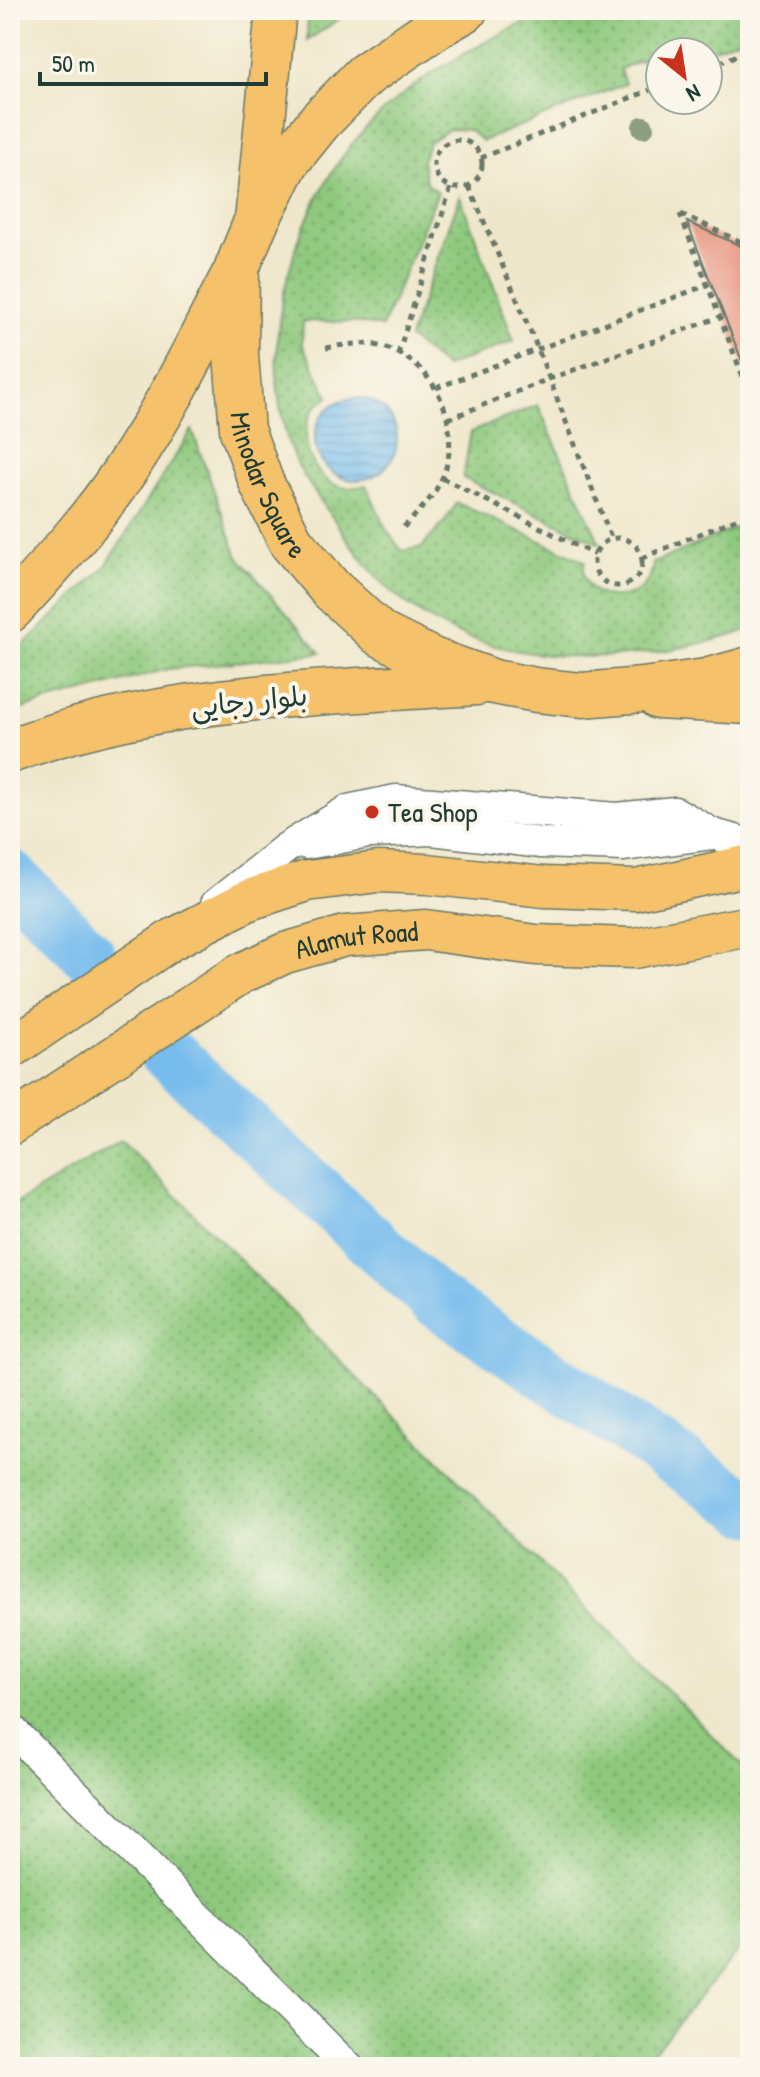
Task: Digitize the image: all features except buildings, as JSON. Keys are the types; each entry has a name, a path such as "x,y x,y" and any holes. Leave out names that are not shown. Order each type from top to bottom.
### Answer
{"highway":[{"name":"Minodar Square","path":"465,10 365,75 320,121 287,162 255,224 237,268 236,355 242,430 262,484 291,542 330,588 380,634 432,660 494,682 582,695 706,681 750,669"},
{"path":"10,610 68,547 123,473 170,399 237,268"},
{"name":"بلوار رجایی","path":"10,751 48,736 161,711 284,695 494,682"}],"main road":[{"path":"255,224 276,10"},
{"path":"582,695 750,704"},
{"path":"10,1049 171,940 249,900 307,881 378,872 427,874 544,887 636,890 750,865"},
{"path":"634,948 636,890"},
{"name":"Alamut Road","path":"10,1125 240,974 285,953 345,936 426,930 536,945 634,948 750,926"}],"lane":[{"path":"171,940 286,848 348,810 396,800 617,818 675,812 713,834 750,844"},
{"path":"10,1728 348,2067"}],"path":[{"path":"724,61 750,50"},
{"path":"481,158 644,92"},
{"path":"462,141 475,148 481,158 481,171 469,186 451,187 441,182 434,169 434,161 441,147 447,143 462,141"},
{"path":"469,186 537,347 612,540"},
{"path":"398,354 451,187"},
{"path":"750,246 680,214 745,382 750,372"},
{"path":"436,388 537,347 707,285"},
{"path":"448,419 720,317"},
{"path":"326,348 344,344 375,345 398,354 418,367 436,388 448,419 449,455 442,478 430,499 401,530"},
{"path":"442,478 595,555"},
{"path":"642,558 750,513"},
{"path":"623,538 630,541 642,558 641,569 632,582 617,586 602,580 597,574 595,555 601,545 612,540 623,538"}],"green space":[{"path":"308,10 352,10 307,41"},
{"path":"549,10 750,10 750,34 724,44 724,36 644,36 644,59 620,69 625,84 482,141 469,130 450,129 429,142 422,161 426,182 438,192 382,327 354,322 303,321 302,344 329,397 315,407 306,431 306,443 314,465 321,475 341,487 366,485 386,529 402,551 422,547 457,503 585,561 584,575 589,585 597,593 608,597 632,594 642,588 653,563 750,522 750,630 673,649 589,657 507,649 469,638 417,611 379,579 357,553 297,463 288,441 279,401 277,359 280,317 288,274 301,233 319,194 341,158 367,127 408,91 476,47"},
{"path":"460,196 514,341 445,367 409,338"},
{"path":"538,405 600,544 463,478 471,432"},
{"path":"192,430 238,557 321,653 168,669 10,712 10,658 105,567"},
{"path":"121,1140 750,1774 750,1936 641,2067 10,2067 10,1207"}],"water":[{"path":"356,398 372,401 385,410 394,423 397,439 394,455 385,468 372,477 356,480 340,477 327,468 318,455 315,439 318,423 327,410 340,401"}],"waterway":[{"path":"10,876 89,955"},
{"path":"164,1050 435,1300 750,1509"}],"place":[{"name":"Tea Shop","path":"372,812"}]}
